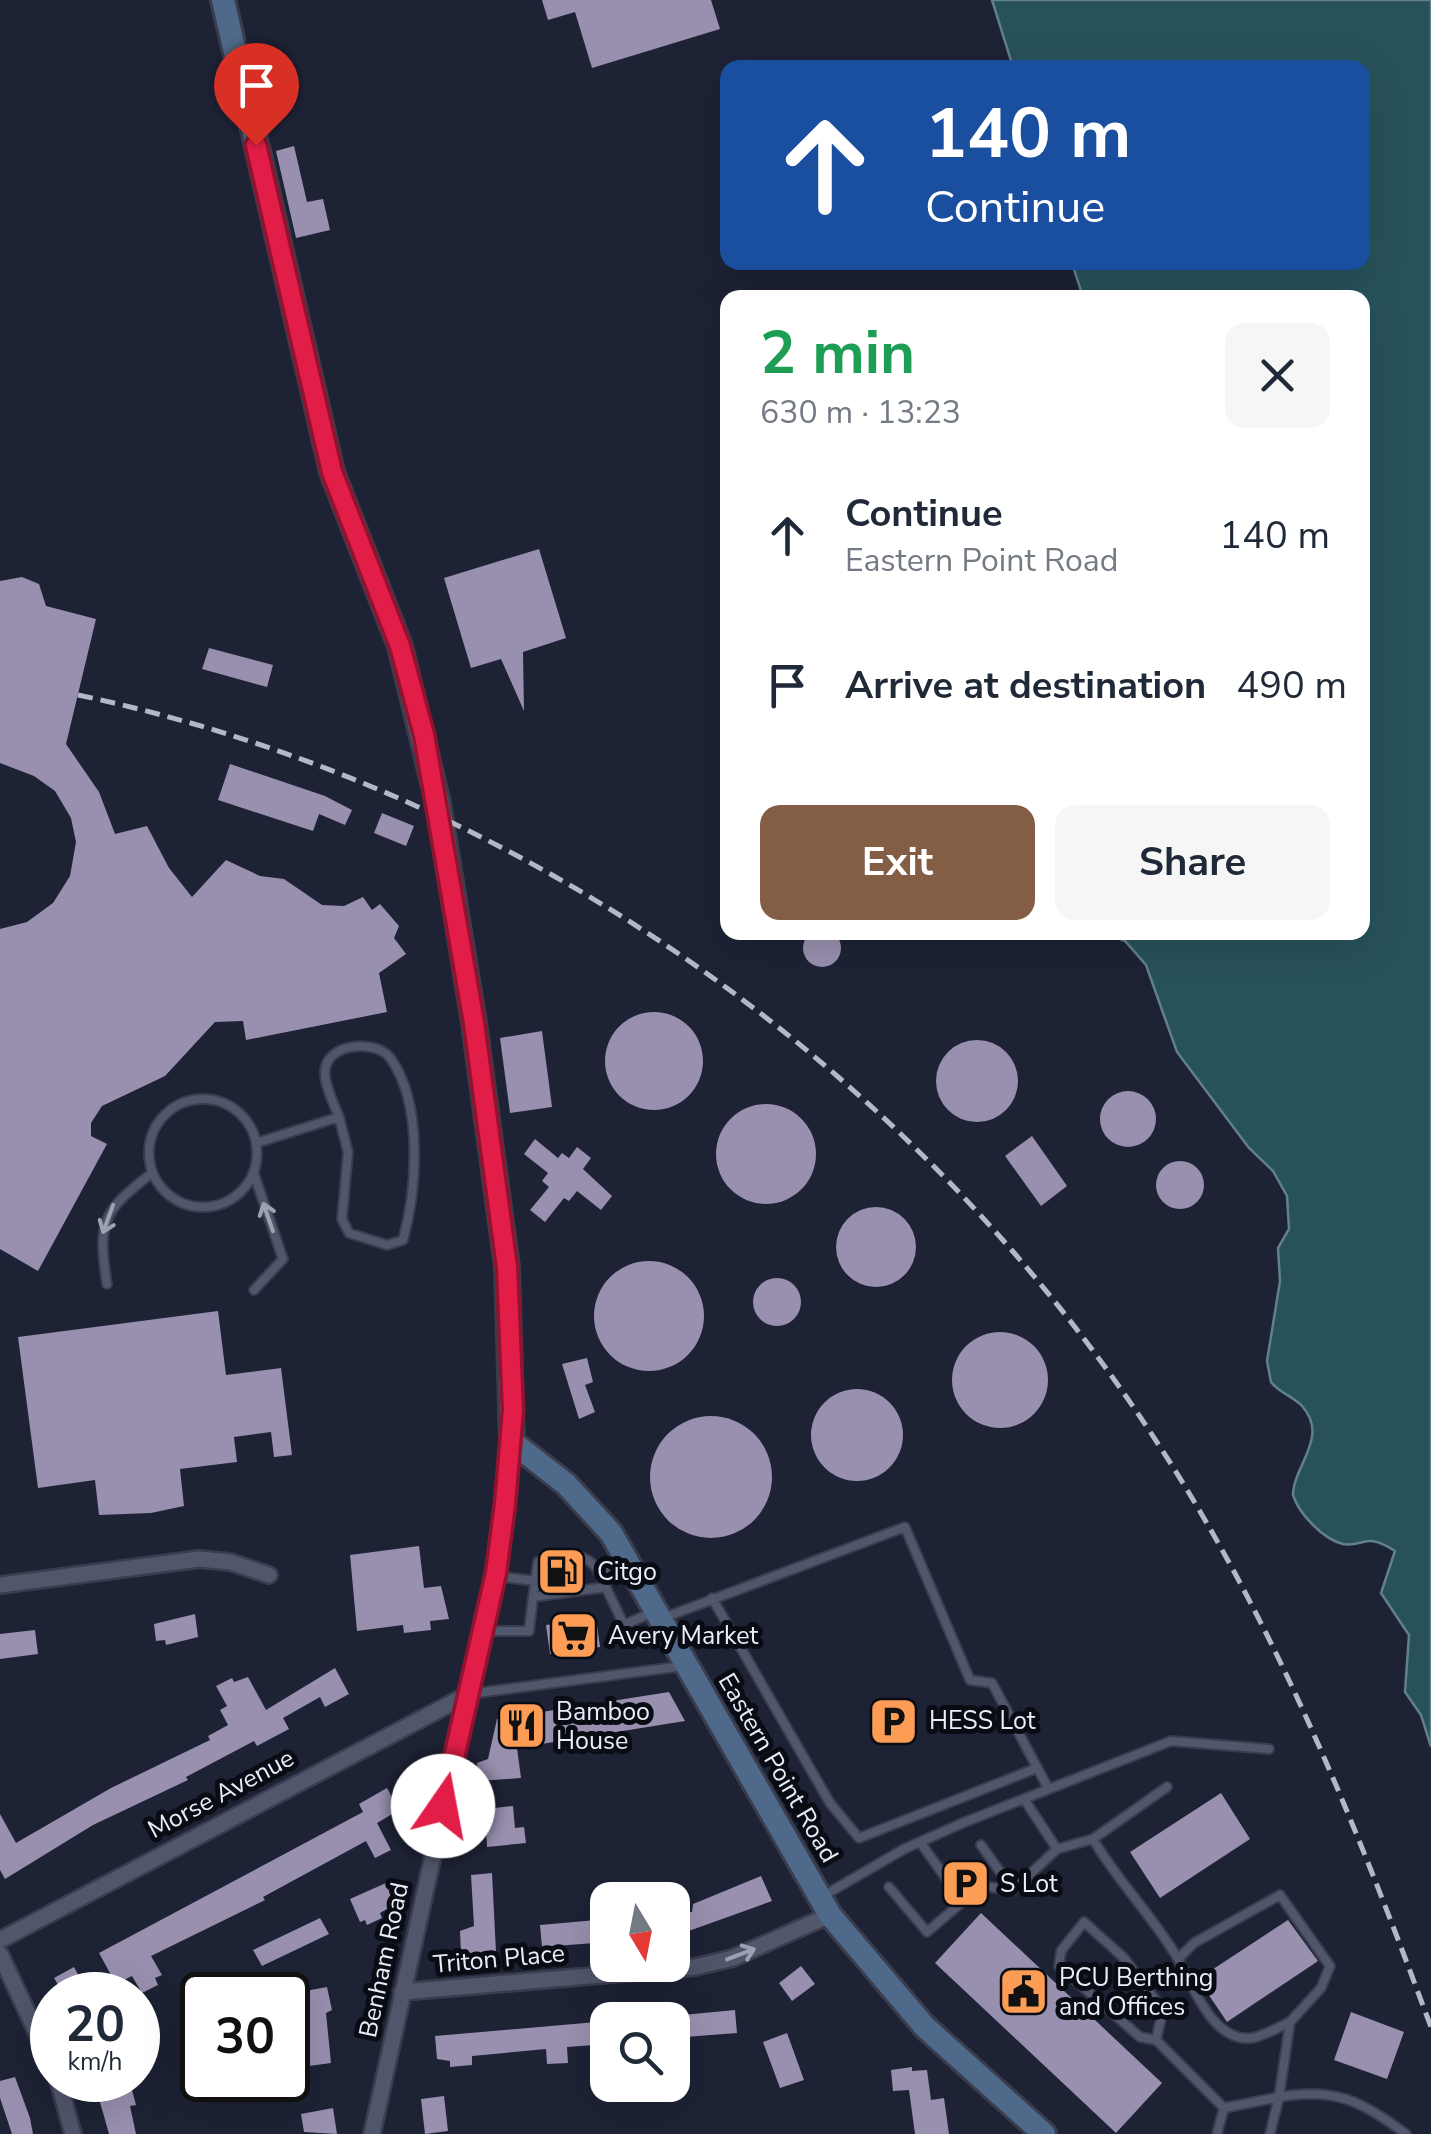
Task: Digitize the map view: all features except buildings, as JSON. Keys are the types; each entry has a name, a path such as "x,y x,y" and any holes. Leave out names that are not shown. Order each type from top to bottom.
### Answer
{"main road":[{"path":"223,0 332,472 400,646 438,802 474,1023 507,1267 512,1442"},
{"name":"Eastern Point Road","path":"512,1442 581,1498 626,1558 825,1906 926,2027 1044,2134"}],"street":[{"name":"Benham Road","path":"372,2134 494,1576 512,1442"},
{"path":"0,1585 199,1559 230,1562 270,1574"},
{"name":"Morse Avenue","path":"0,1940 468,1694"},
{"name":"Triton Place","path":"402,1992 695,1967 733,1958 825,1906"},
{"path":"0,1954 30,2018"},
{"path":"64,2102 73,2134"}],"lane":[{"path":"366,1046 381,1050 392,1059 404,1092 415,1152 403,1240 387,1245 349,1234 342,1219 348,1152 338,1117 324,1074 327,1060 337,1051 366,1046"},
{"path":"254,1174 244,1190 212,1207 176,1201 152,1173 150,1138 170,1110 202,1099 236,1109 248,1122 256,1143 254,1174 283,1260 254,1290"},
{"path":"256,1143 338,1117"},
{"path":"107,1284 104,1217 114,1202 152,1173"},
{"path":"482,1630 529,1631 538,1562 580,1554 592,1560 624,1626 905,1527 970,1680 992,1684 1048,1788"},
{"path":"599,1573 626,1558"},
{"path":"494,1576 535,1581"},
{"path":"533,1597 606,1587"},
{"path":"712,1598 830,1804 859,1838 1037,1768"},
{"path":"468,1694 688,1665"},
{"path":"825,1906 920,1842 1171,1741 1270,1749"},
{"path":"889,1887 927,1932 981,1886 1012,1890 1057,1850 1093,1839 1167,1788"},
{"path":"1024,1799 1057,1850"},
{"path":"1093,1839 1116,1879 1158,1925 1211,2018 1228,2032 1251,2038 1290,2022 1321,1988 1330,1966 1280,1894 1194,1943 1178,1959"},
{"path":"920,1842 962,1902"},
{"path":"981,1845 1012,1890"},
{"path":"1156,2040 1163,2010 1148,1986 1084,1922 1060,1951 1059,1966 1140,2038 1156,2040 1224,2108"},
{"path":"1270,2134 1280,2097 1290,2022"},
{"path":"1224,2108 1315,2091 1351,2099 1406,2134"},
{"path":"1217,2134 1224,2108"}],"shaded area":[{"path":"992,0 1431,0 1431,1747 1421,1715 1405,1692 1409,1635 1381,1593 1395,1551 1377,1542 1350,1545 1335,1541 1313,1525 1293,1495 1311,1440 1310,1418 1302,1406 1271,1382 1267,1361 1280,1281 1278,1248 1289,1229 1287,1196 1273,1171 1249,1148 1177,1052 1146,965 1123,940 1370,940 1370,290 1081,290 1074,270 1370,270 1370,60 1011,60"}],"railway":[{"path":"78,695 244,739 404,801 557,878 701,970 836,1075 960,1194 1072,1323 1171,1464 1211,1530 1316,1738 1431,2027"}],"place":[{"name":"Citgo","path":"562,1572"},
{"name":"Avery Market","path":"573,1636"},
{"name":"HESS Lot","path":"894,1721"},
{"name":"Bamboo House","path":"521,1726"},
{"name":"S Lot","path":"965,1884"},
{"name":"PCU Berthing and Offices","path":"1024,1992"}],"route":[{"path":"256,145 332,472 400,646 424,735 474,1023 507,1267 513,1410 505,1504 496,1573 443,1806"}]}
